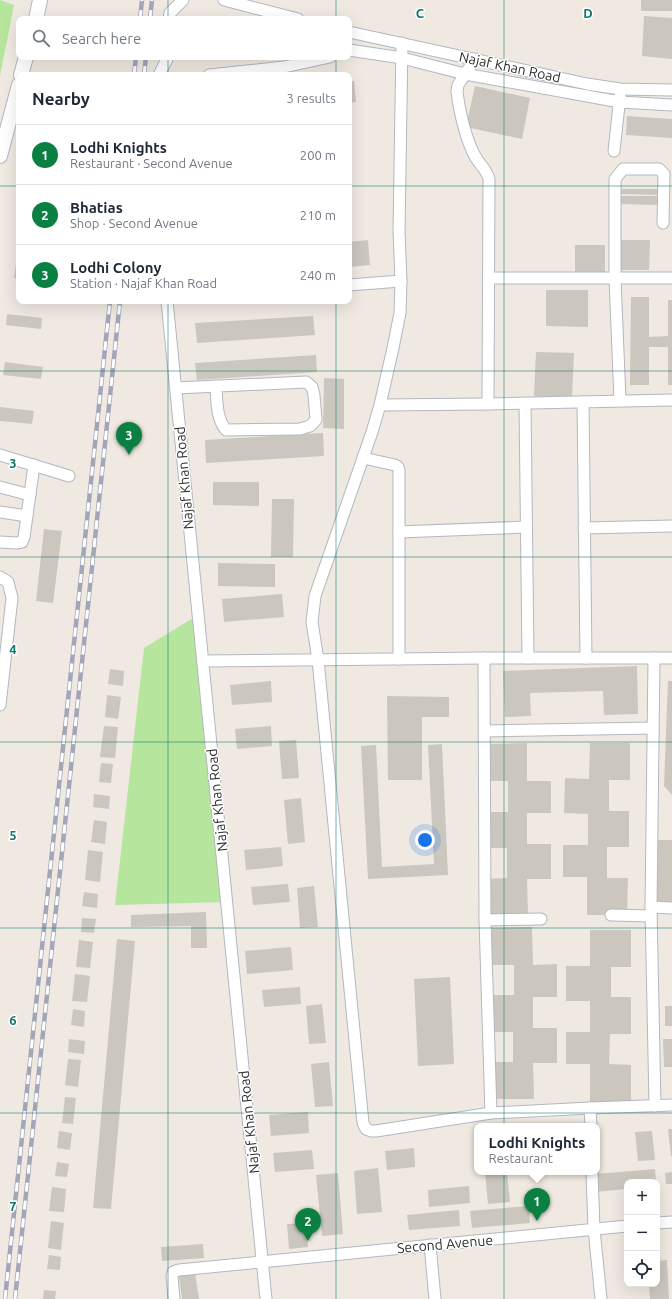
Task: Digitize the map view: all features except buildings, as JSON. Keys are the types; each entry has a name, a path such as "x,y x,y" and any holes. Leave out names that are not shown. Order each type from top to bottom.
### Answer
{"street":[{"path":"37,16 40,0"},
{"path":"170,16 170,13 183,0"},
{"path":"224,0 286,16"},
{"name":"Najaf Khan Road","path":"352,33 587,84 620,88 672,90"},
{"path":"402,43 399,231 401,281 400,313 380,405 315,596 312,622 318,660 363,1123 366,1129 376,1131 491,1113 672,1105"},
{"path":"352,51 402,58 465,74 620,102 672,105"},
{"path":"475,59 458,85 457,91 465,129 476,157 488,173 489,179 490,278 488,404"},
{"path":"22,72 25,60"},
{"path":"158,72 160,60"},
{"path":"160,72 166,60"},
{"path":"237,72 284,67 316,60"},
{"path":"614,151 620,102 620,88"},
{"path":"0,156 16,96"},
{"path":"620,400 615,279 615,179 623,169 659,169 664,174 662,223"},
{"path":"490,278 672,278"},
{"path":"352,285 401,281"},
{"name":"Najaf Khan Road","path":"167,304 266,1299"},
{"path":"176,388 216,386 306,382 312,387 316,420 310,426 300,429 226,430 221,424 218,412 216,386"},
{"path":"380,405 525,404 620,400 672,400"},
{"path":"583,402 586,658"},
{"path":"525,404 528,658"},
{"path":"0,456 69,476"},
{"path":"363,458 398,467 399,659"},
{"path":"0,542 22,542 24,537 34,465"},
{"path":"0,487 30,496"},
{"path":"0,512 27,516"},
{"path":"584,528 672,526"},
{"path":"399,532 526,527"},
{"path":"0,577 8,582 12,598 0,705"},
{"path":"203,661 484,658 672,658"},
{"path":"484,658 485,920 491,1113"},
{"path":"654,658 651,911 655,1106"},
{"path":"485,731 654,728"},
{"path":"611,915 672,908"},
{"path":"485,920 541,919"},
{"path":"590,1108 591,1123"},
{"path":"592,1175 594,1229 601,1299"},
{"path":"660,1223 672,1222"},
{"name":"Second Avenue","path":"174,1299 172,1276 173,1272 176,1271 624,1226"},
{"path":"430,1245 435,1299"}],"green space":[{"path":"0,0 14,5 0,76"},
{"path":"198,615 227,902 115,905 144,648"}],"railway":[{"path":"140,16 142,0"},
{"path":"150,16 152,0"},
{"path":"134,72 136,60"},
{"path":"144,72 146,60"},
{"path":"5,1299 110,304"},
{"path":"15,1299 120,304"}],"place":[{"name":"Lodhi Colony","path":"129,455"},
{"name":"Lodhi Knights","path":"537,1221"},
{"name":"Bhatias","path":"308,1241"}]}
